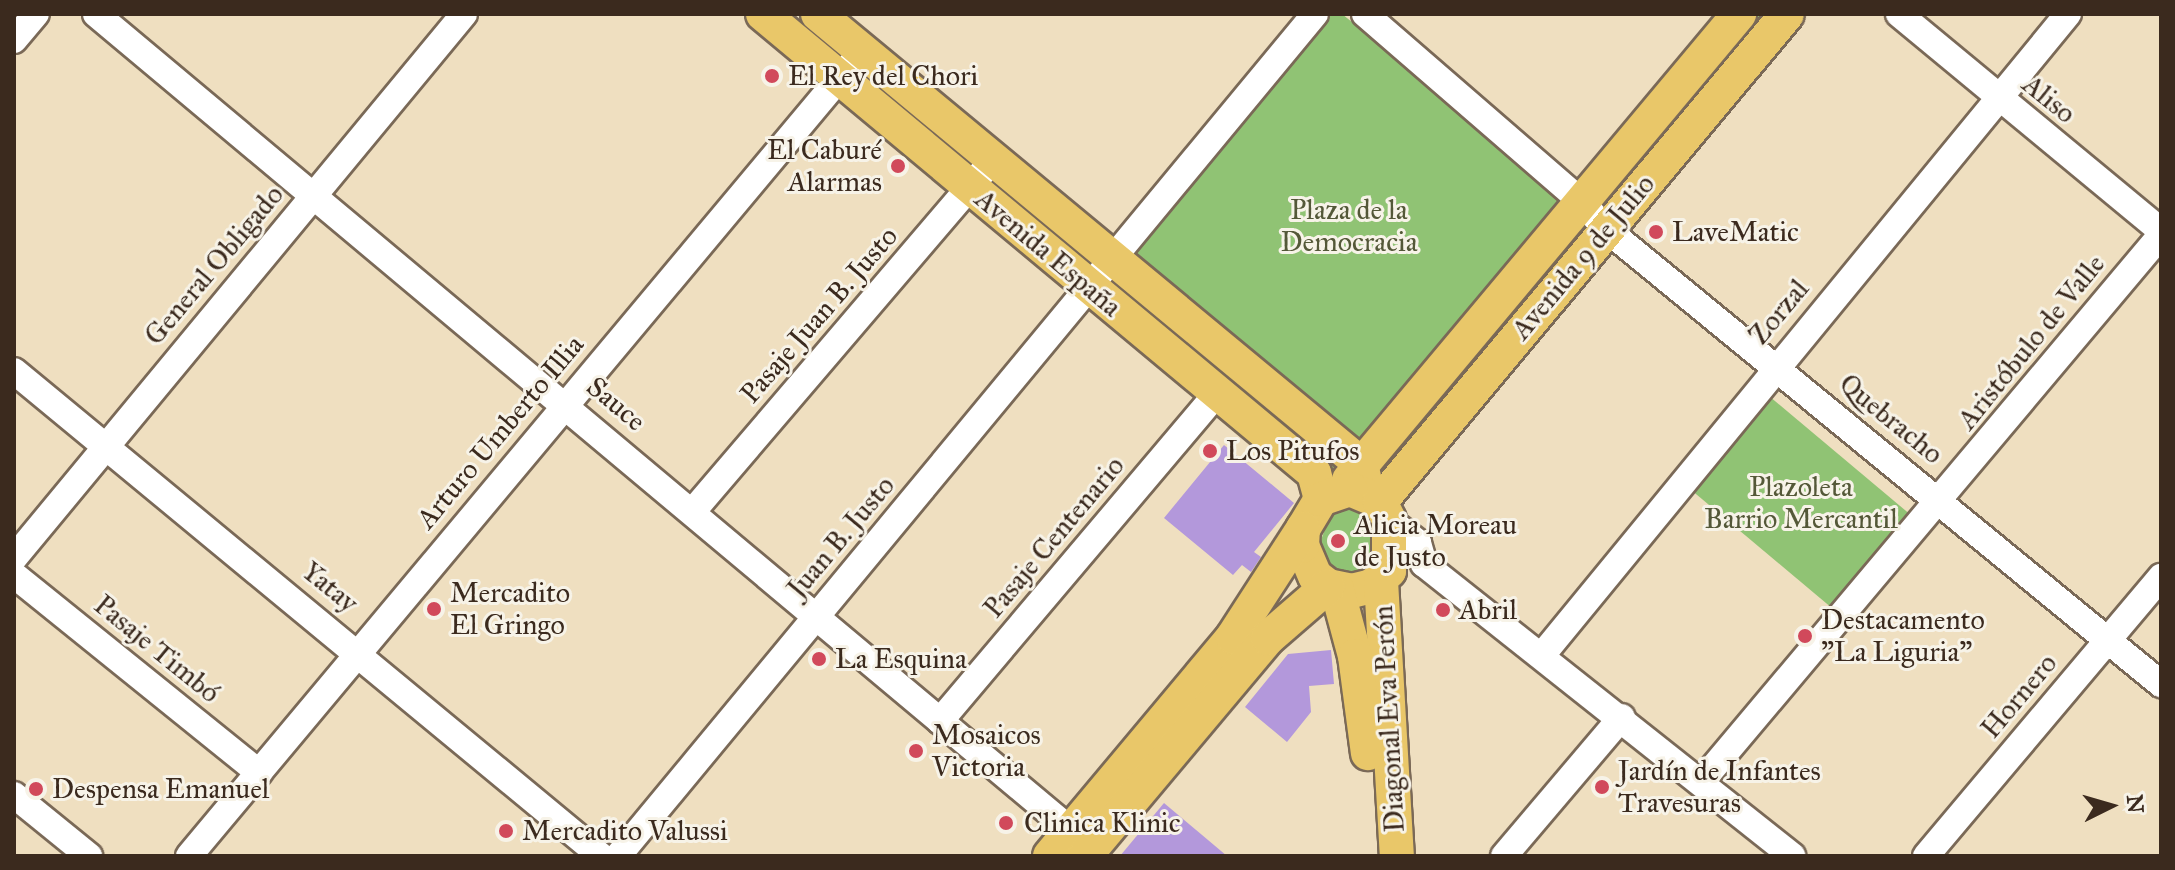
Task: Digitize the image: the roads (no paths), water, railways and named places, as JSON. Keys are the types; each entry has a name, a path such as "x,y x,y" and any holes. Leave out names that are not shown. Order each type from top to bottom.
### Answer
{"main road":[{"name":"Avenida España","path":"763,14 1314,473 1360,495"},
{"name":"Avenida España","path":"818,14 1114,261 1360,495"},
{"name":"Avenida 9 de Julio","path":"1360,495 1583,203 1739,14"},
{"name":"Avenida 9 de Julio","path":"1360,495 1606,229 1787,14"},
{"path":"1074,848 1233,637 1303,529 1360,495"},
{"name":"Diagonal Eva Perón","path":"1360,495 1385,576 1397,856"},
{"path":"1303,529 1306,562 1333,587 1362,590 1385,576"},
{"path":"1074,848 1268,638 1333,587"},
{"name":"Diagonal Eva Perón","path":"1333,587 1355,656 1375,856"}],"street":[{"path":"14,40 36,14"},
{"name":"Sauce","path":"96,14 817,615 940,721 1074,848"},
{"name":"General Obligado","path":"14,558 464,14"},
{"name":"Juan B. Justo","path":"618,856 1091,290 1315,14"},
{"name":"Quebracho","path":"1365,14 1583,203 1606,229 1942,501 2161,684"},
{"name":"Aliso","path":"1899,14 2161,233"},
{"name":"Zorzal","path":"1543,654 1775,366 2068,14"},
{"name":"Arturo Umberto Illia","path":"189,856 862,51"},
{"name":"Pasaje Juan B. Justo","path":"693,511 992,161"},
{"name":"Aristóbulo de Valle","path":"1701,782 1942,501 2161,233"},
{"name":"Yatay","path":"14,371 360,652 601,856"},
{"name":"Pasaje Centenario","path":"940,721 1216,394"},
{"path":"1360,495 1418,543 1424,564 1543,654 1792,856"},
{"path":"1385,576 1424,564"},
{"name":"Pasaje Timbó","path":"14,575 259,773"},
{"name":"Hornero","path":"1926,856 2161,577"},
{"path":"1504,856 1622,717"},
{"path":"14,795 89,856"}],"place":[{"name":"El Rey del Chori","path":"772,76"},
{"name":"El Caburé Alarmas","path":"898,166"},
{"name":"LaveMatic","path":"1656,232"},
{"name":"Los Pitufos","path":"1210,451"},
{"name":"Alicia Moreau de Justo","path":"1338,541"},
{"name":"Mercadito El Gringo","path":"434,609"},
{"name":"Abril","path":"1443,610"},
{"name":"Destacamento \"La Liguria\"","path":"1805,636"},
{"name":"La Esquina","path":"819,659"},
{"name":"Mosaicos Victoria","path":"916,751"},
{"name":"Jardín de Infantes Travesuras","path":"1602,787"},
{"name":"Despensa Emanuel","path":"36,789"},
{"name":"Clinica Klinic","path":"1006,823"},
{"name":"Mercadito Valussi","path":"506,831"}],"park label":[{"name":"Plaza de la Democracia","path":"1349,226"},
{"name":"Plazoleta Barrio Mercantil","path":"1801,503"}]}
